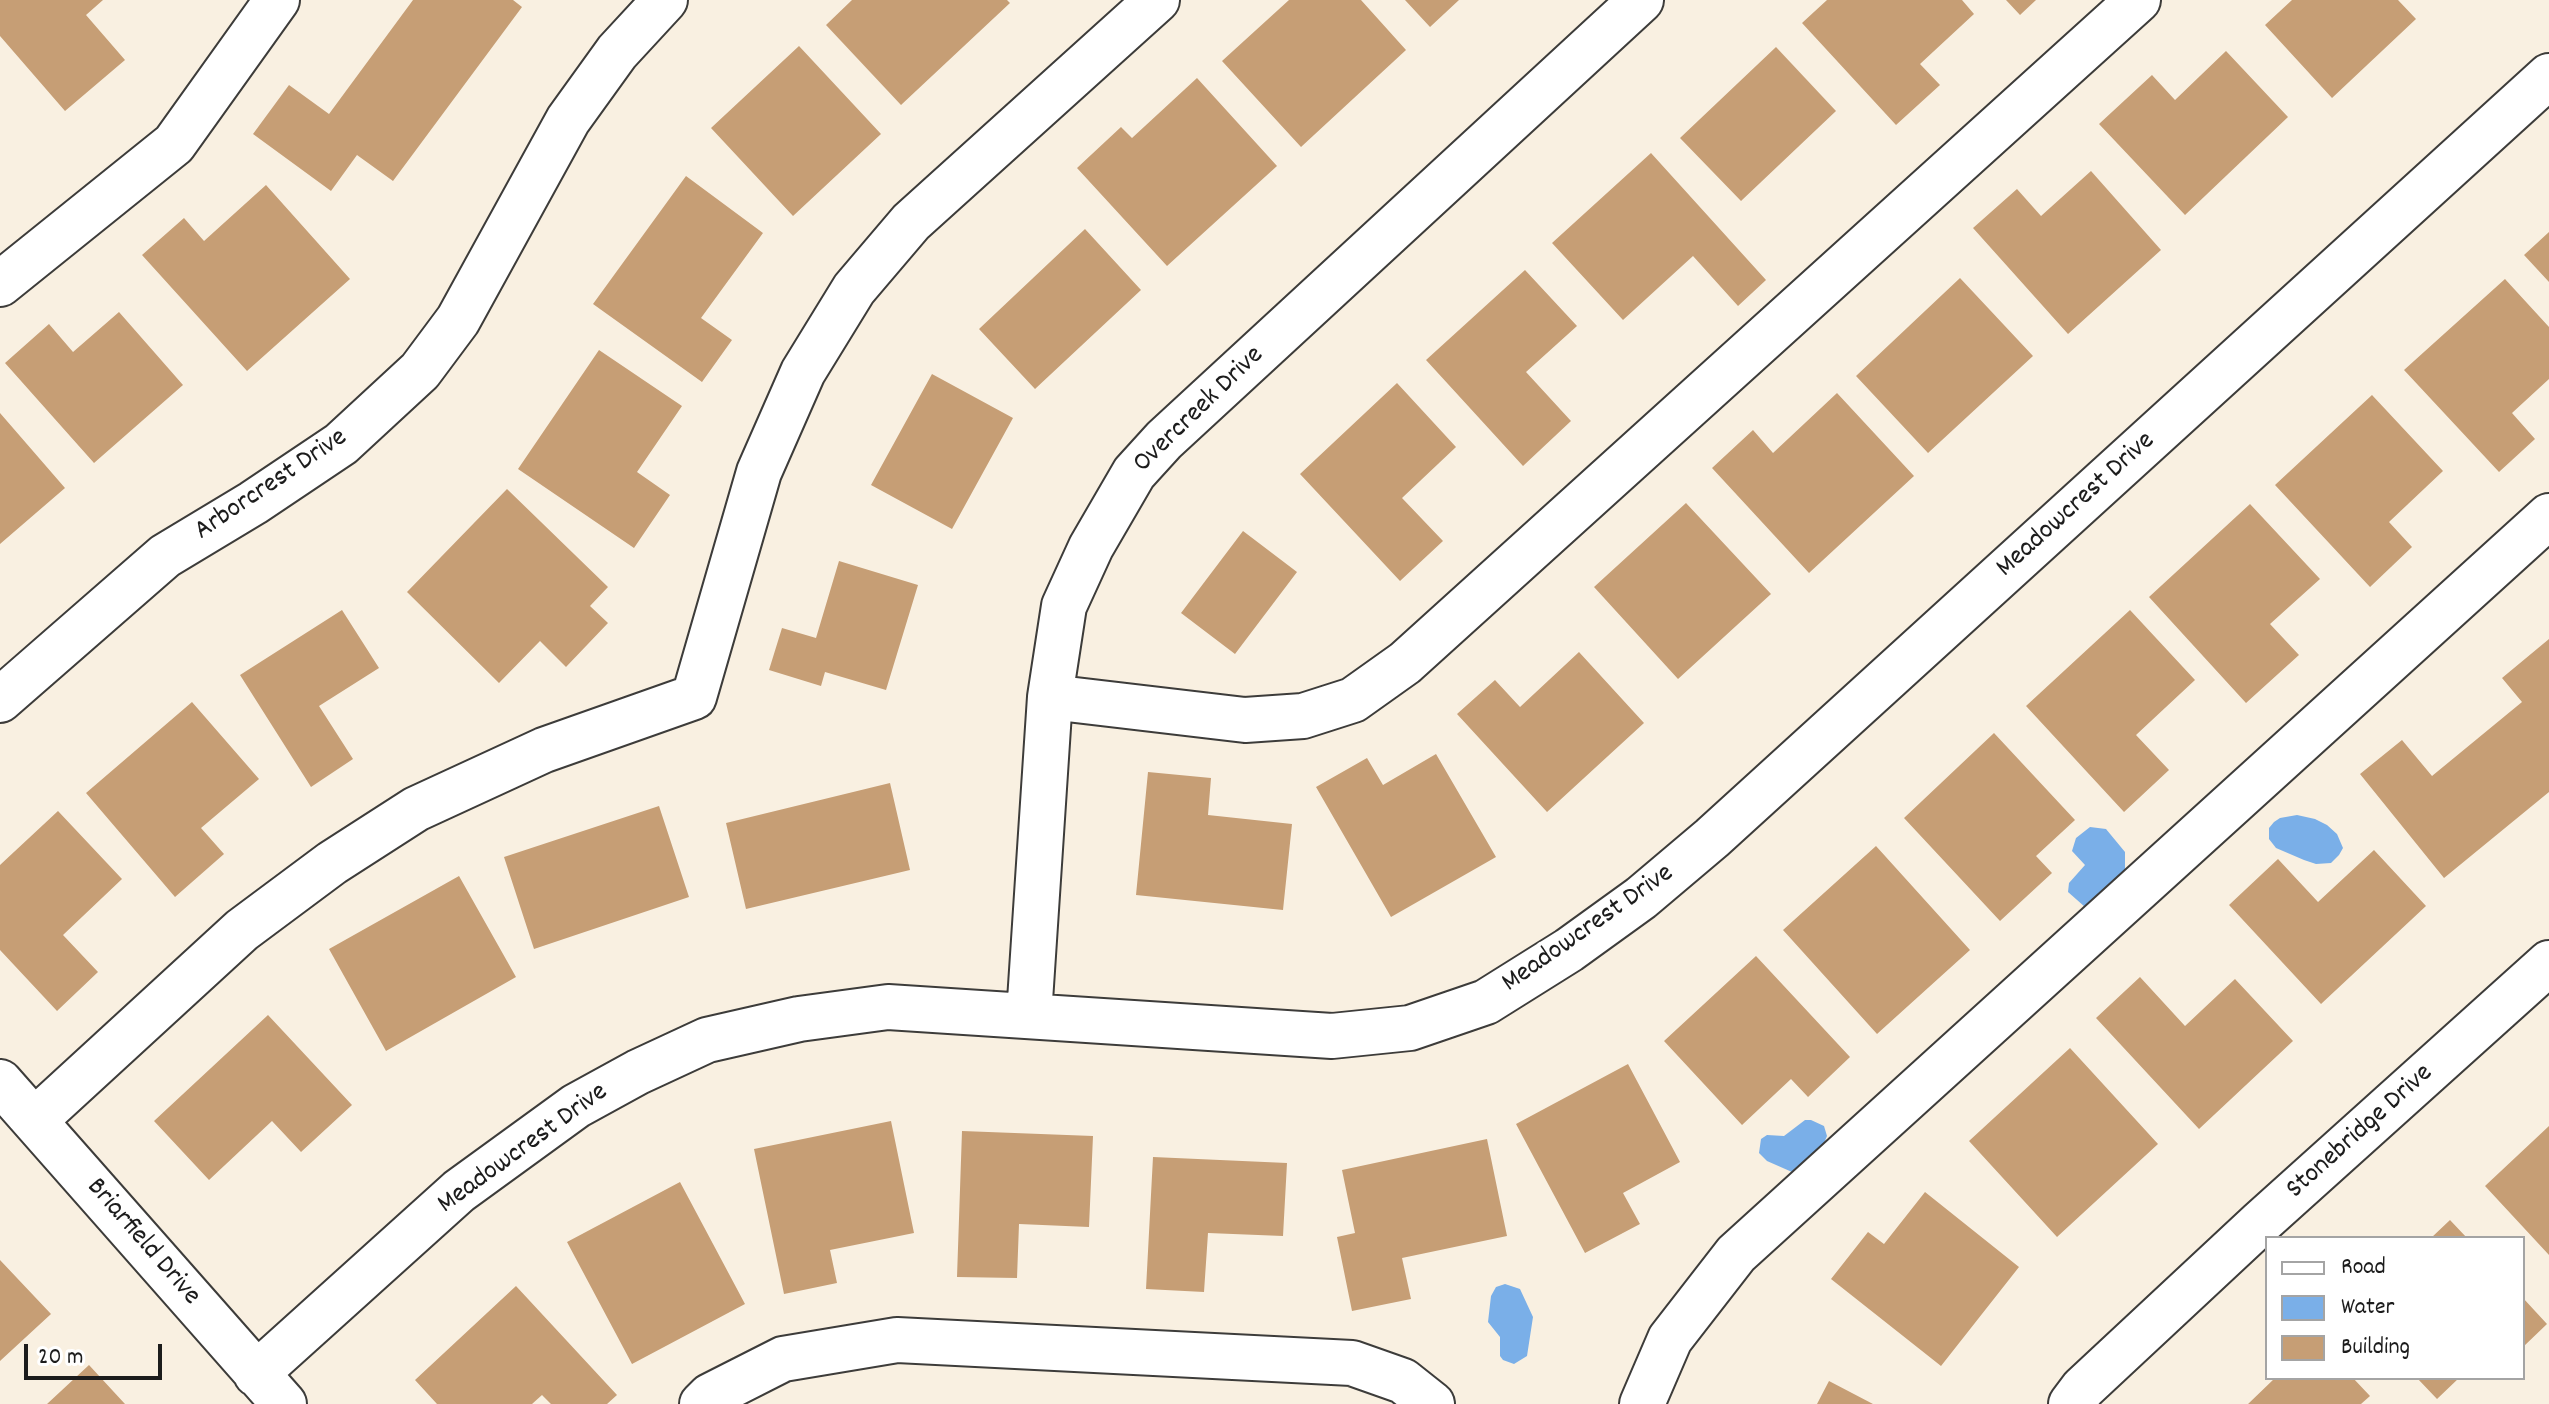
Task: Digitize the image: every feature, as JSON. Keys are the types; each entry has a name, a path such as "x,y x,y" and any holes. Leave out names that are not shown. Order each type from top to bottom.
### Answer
{"street":[{"path":"0,284 174,144 277,0"},
{"name":"Arborcrest Drive","path":"0,700 165,556 253,503 341,444 420,371 458,320 568,120 617,52 665,0"},
{"path":"35,1120 242,930 332,863 416,809 544,750 694,697 759,472 803,372 854,289 911,222 1157,0"},
{"name":"Overcreek Drive","path":"1029,1016 1050,697 1064,606 1091,547 1134,473 1164,440 1641,0"},
{"path":"1050,697 1245,720 1303,716 1353,700 1405,663 2138,0"},
{"name":"Meadowcrest Drive","path":"270,1389 459,1191 576,1106 638,1072 707,1040 799,1019 888,1007 1332,1036 1410,1028 1486,1002 1569,950 1641,898 1712,838 2549,76"},
{"path":"1642,1404 1670,1339 1736,1254 2549,516"},
{"name":"Stonebridge Drive","path":"2071,1404 2083,1388 2260,1223 2549,963"},
{"name":"Briarfield Drive","path":"0,1082 270,1389"},
{"path":"702,1404 710,1396 783,1359 897,1340 1352,1363 1403,1381 1432,1404"}],"water":[{"path":"2297,815 2315,819 2337,834 2343,848 2331,863 2316,864 2304,860 2276,848 2269,839 2269,828 2274,822"},
{"path":"2090,827 2106,829 2125,852 2125,873 2085,907 2068,892 2069,883 2085,865 2072,851 2076,838"},
{"path":"1805,1120 1824,1126 1827,1136 1821,1150 1799,1171 1792,1172 1767,1161 1759,1153 1761,1139 1767,1135 1784,1136"},
{"path":"1505,1284 1520,1289 1533,1317 1527,1356 1514,1364 1500,1356 1500,1337 1488,1322 1491,1296 1496,1287"}],"building":[{"path":"0,0 103,0 86,15 125,60 65,111 0,36"},
{"path":"413,0 513,0 522,7 393,181 357,155 331,191 253,134 289,85 329,114"},
{"path":"852,0 1007,0 1010,3 901,105 826,25"},
{"path":"1289,0 1361,0 1406,50 1301,147 1222,61"},
{"path":"1405,0 1459,0 1430,27"},
{"path":"1827,0 1962,0 1974,14 1920,64 1940,85 1896,125 1802,23"},
{"path":"2006,0 2036,0 2020,15"},
{"path":"2292,0 2398,0 2416,19 2332,98 2265,25"},
{"path":"799,46 881,134 793,216 711,128"},
{"path":"1776,47 1836,111 1741,201 1680,138"},
{"path":"2226,51 2288,117 2185,215 2099,124 2152,75 2175,100"},
{"path":"1197,78 1277,166 1167,266 1077,168 1121,127 1132,138"},
{"path":"1651,153 1766,280 1738,306 1693,256 1623,320 1552,243"},
{"path":"2091,171 2161,250 2068,334 1973,228 2017,189 2041,216"},
{"path":"686,176 763,233 701,318 732,340 702,382 593,304"},
{"path":"266,185 350,279 247,371 142,255 184,218 204,241"},
{"path":"1085,229 1141,290 1035,389 979,329"},
{"path":"2549,232 2549,282 2524,255"},
{"path":"1525,270 1577,326 1526,372 1571,421 1523,466 1426,360"},
{"path":"1960,278 2033,356 1928,453 1856,376"},
{"path":"2505,279 2549,327 2549,379 2512,413 2535,439 2499,472 2404,370"},
{"path":"119,312 183,385 94,463 5,363 49,324 73,352"},
{"path":"599,350 682,406 637,472 670,495 634,548 518,469"},
{"path":"932,374 1013,418 952,529 871,485"},
{"path":"1397,383 1456,447 1402,498 1443,541 1400,581 1300,474"},
{"path":"1837,393 1914,476 1809,573 1712,468 1753,430 1773,453"},
{"path":"2372,395 2443,471 2389,522 2412,547 2370,587 2275,485"},
{"path":"0,413 65,488 0,544"},
{"path":"507,489 608,587 590,606 608,623 566,667 540,641 499,683 407,592"},
{"path":"1686,503 1771,594 1678,679 1594,587"},
{"path":"2250,504 2320,579 2270,624 2299,655 2246,703 2149,597"},
{"path":"1243,531 1297,572 1235,654 1181,613"},
{"path":"839,561 918,585 886,690 825,672 821,686 769,670 782,628 816,638"},
{"path":"342,610 379,668 319,706 353,759 311,787 240,675"},
{"path":"2130,610 2195,680 2136,735 2169,770 2124,812 2026,706"},
{"path":"2549,639 2549,792 2444,878 2360,774 2402,740 2432,776 2522,702 2502,678"},
{"path":"1579,652 1644,723 1547,812 1457,714 1495,680 1520,707"},
{"path":"192,702 259,779 201,828 224,854 175,897 86,793"},
{"path":"1994,733 2075,820 2036,856 2052,873 2000,921 1904,818"},
{"path":"1436,754 1496,857 1391,917 1316,787 1367,758 1383,785"},
{"path":"1148,772 1211,778 1208,815 1292,824 1283,910 1136,895"},
{"path":"890,783 910,870 746,909 726,823"},
{"path":"659,806 689,897 534,949 504,857"},
{"path":"58,811 122,879 63,935 98,972 57,1011 0,950 0,865"},
{"path":"1876,846 1970,950 1877,1034 1783,930"},
{"path":"2374,850 2426,906 2321,1004 2229,905 2278,859 2318,902"},
{"path":"459,876 516,977 386,1051 329,949"},
{"path":"1756,956 1850,1057 1808,1097 1791,1079 1742,1125 1664,1041"},
{"path":"2140,977 2185,1026 2235,979 2293,1041 2199,1129 2096,1018"},
{"path":"268,1015 352,1105 301,1152 272,1121 209,1180 154,1121"},
{"path":"2070,1048 2158,1144 2057,1237 1969,1141"},
{"path":"1628,1064 1680,1162 1623,1193 1640,1224 1585,1253 1516,1124"},
{"path":"891,1121 914,1233 830,1250 837,1283 784,1294 754,1149"},
{"path":"2549,1126 2549,1255 2485,1186"},
{"path":"962,1131 1093,1136 1089,1227 1019,1224 1017,1278 957,1277"},
{"path":"1487,1139 1507,1236 1402,1258 1411,1299 1352,1311 1337,1237 1355,1233 1342,1170"},
{"path":"1153,1157 1287,1163 1283,1236 1208,1233 1204,1292 1146,1289"},
{"path":"680,1182 745,1304 632,1364 567,1242"},
{"path":"1925,1192 2019,1267 1941,1366 1831,1279 1868,1232 1884,1244"},
{"path":"2450,1220 2465,1236 2433,1236"},
{"path":"0,1260 51,1314 0,1361"},
{"path":"516,1286 617,1395 607,1404 551,1404 542,1395 532,1404 437,1404 415,1380"},
{"path":"2525,1300 2547,1324 2525,1345"},
{"path":"89,1365 125,1404 47,1404"},
{"path":"2273,1380 2355,1380 2370,1396 2361,1404 2248,1404"},
{"path":"2419,1380 2457,1380 2437,1399"},
{"path":"1829,1381 1873,1404 1817,1404"}]}
